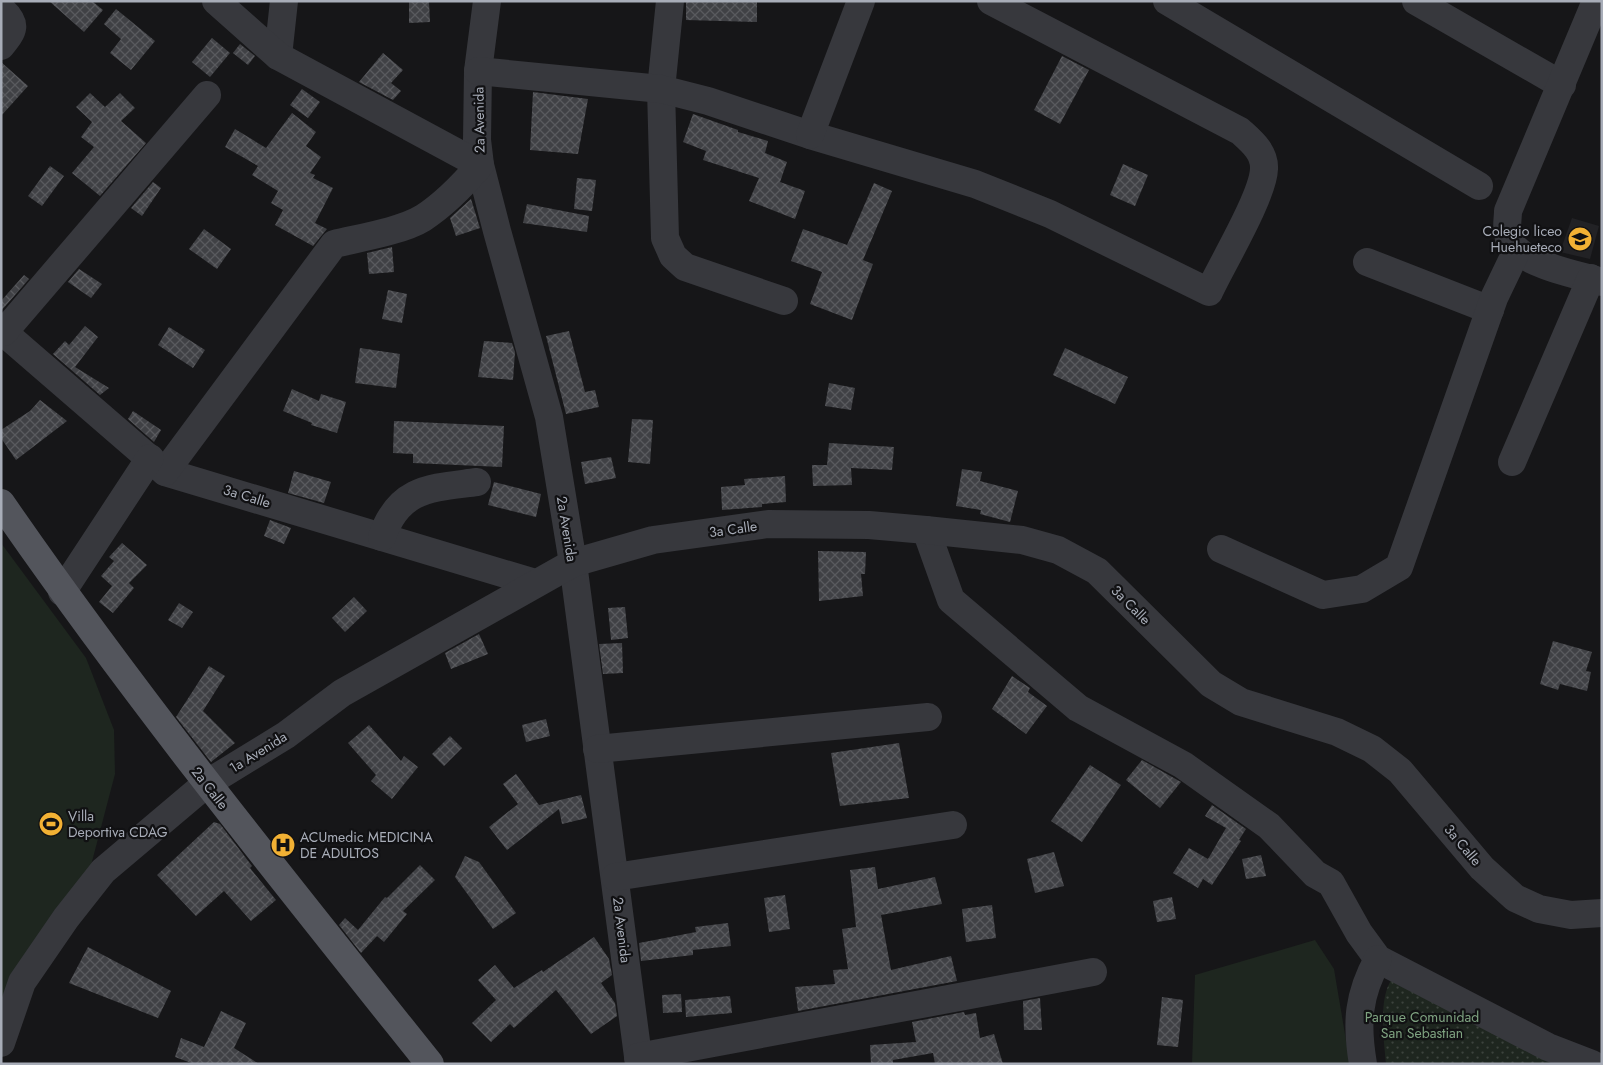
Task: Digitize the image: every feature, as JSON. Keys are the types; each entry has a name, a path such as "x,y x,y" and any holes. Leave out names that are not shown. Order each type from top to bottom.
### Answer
{"main road":[{"name":"2a Calle","path":"1,503 62,592 206,784 430,1064"}],"street":[{"path":"62,592 158,465 334,244 382,233 422,219 453,196 480,165 278,56 216,1"},
{"path":"278,56 284,1"},
{"name":"2a Avenida","path":"487,1 478,71 477,140 480,165 496,232 549,417 573,564 639,1060"},
{"path":"670,1 661,89 665,238 673,256 685,267 784,301"},
{"path":"810,136 861,1"},
{"path":"478,71 661,89 708,101 810,136 975,184 1050,214 1209,292 1260,189 1264,167 1258,148 1240,131 992,1"},
{"path":"1167,1 1479,186"},
{"path":"1416,1 1562,85"},
{"path":"1,9 11,18 13,26 12,33 1,46"},
{"path":"1222,549 1323,595 1362,589 1400,567 1512,243 1508,211 1590,15"},
{"path":"2,331 207,95"},
{"path":"1512,243 1531,261 1596,280 1512,462"},
{"path":"1367,262 1490,310"},
{"name":"3a Calle","path":"2,331 158,465 382,537 535,583"},
{"path":"382,537 388,520 402,504 424,489 477,482"},
{"name":"3a Calle","path":"573,564 653,540 768,524 869,525 926,530 1022,540 1058,550 1097,571 1211,684 1242,702 1337,732 1372,750 1400,771 1482,868 1515,898 1540,909 1571,916 1602,913"},
{"path":"926,530 952,600 1078,708 1183,765 1269,826 1315,874 1331,883 1359,933 1378,959 1548,1047 1592,1064"},
{"name":"1a Avenida","path":"1,1043 11,978 66,918 103,871 206,784 286,735 342,693 535,583 573,564"},
{"path":"598,749 928,716"},
{"path":"615,877 952,825"},
{"path":"1363,1064 1358,1031 1361,1003 1365,981 1378,959"},
{"path":"639,1060 1092,972"}],"shaded area":[{"name":"Colegio liceo Huehueteco","path":"1572,218 1599,226 1590,259 1560,252"}],"green space":[{"name":"Villa Deportiva CDAG","path":"1,543 86,658 114,730 115,774 89,873 1,1040"},
{"path":"1315,940 1334,969 1350,1064 1192,1064 1195,975"},
{"name":"Parque Comunidad San Sebastian","path":"1392,979 1571,1064 1386,1064 1383,1008"}],"building":[{"path":"49,1 92,1 103,10 84,32"},
{"path":"409,1 429,1 430,22 409,23"},
{"path":"686,1 757,1 757,22 686,20"},
{"path":"116,9 155,41 131,70 110,53 121,39 104,24"},
{"path":"212,38 230,53 210,77 192,62"},
{"path":"240,44 255,56 248,65 233,53"},
{"path":"383,53 403,70 391,83 401,91 393,100 359,82"},
{"path":"1062,56 1089,70 1060,124 1034,110"},
{"path":"1,62 28,86 1,116"},
{"path":"302,89 320,102 308,118 290,105"},
{"path":"533,92 588,99 578,154 530,150"},
{"path":"90,93 105,107 120,93 135,108 121,121 146,143 100,196 72,173 94,147 81,137 92,122 76,107"},
{"path":"292,113 316,132 306,146 321,157 310,173 315,175 313,178 333,188 315,223 327,229 313,246 275,225 283,210 271,203 278,191 252,175 258,166 225,147 235,129 266,148"},
{"path":"693,114 738,130 738,132 768,141 765,153 787,162 780,182 805,191 795,219 749,201 759,178 703,160 706,151 683,142"},
{"path":"1123,164 1148,175 1135,206 1110,195"},
{"path":"50,166 64,176 42,206 28,196"},
{"path":"577,178 596,180 592,211 574,209"},
{"path":"153,182 161,188 142,216 131,208"},
{"path":"874,183 892,191 863,260 873,264 852,320 810,304 822,272 791,261 803,229 847,245"},
{"path":"471,199 480,228 456,236 450,218"},
{"path":"527,204 589,216 587,232 523,223"},
{"path":"204,229 231,249 217,269 189,249"},
{"path":"392,247 394,272 369,274 367,253"},
{"path":"79,269 102,284 91,298 68,282"},
{"path":"24,275 29,279 1,311 1,301"},
{"path":"388,290 407,294 402,323 382,319"},
{"path":"85,326 98,337 75,367 109,388 100,395 53,354 65,341 69,345"},
{"path":"169,327 205,350 193,368 158,345"},
{"path":"569,331 585,392 595,390 599,407 566,414 546,336"},
{"path":"484,341 512,343 515,352 513,380 478,377"},
{"path":"360,348 400,354 396,388 355,383"},
{"path":"1065,348 1128,377 1115,404 1053,375"},
{"path":"829,383 855,388 851,410 825,406"},
{"path":"292,389 319,401 321,394 346,402 337,433 311,425 312,423 283,411"},
{"path":"40,400 67,421 16,460 1,438 1,430 30,411"},
{"path":"133,411 161,430 154,442 128,419"},
{"path":"632,419 653,420 650,464 628,462"},
{"path":"394,421 504,426 502,467 413,463 413,454 393,453"},
{"path":"829,443 894,447 892,470 851,468 852,485 813,486 812,465 827,465"},
{"path":"611,457 616,478 585,484 581,462"},
{"path":"962,469 982,472 980,481 1018,491 1010,522 980,514 981,510 956,506"},
{"path":"294,471 331,482 324,503 288,493"},
{"path":"785,476 786,502 762,504 762,507 722,510 721,487 745,485 744,479"},
{"path":"494,482 541,494 536,517 488,505"},
{"path":"270,520 291,528 284,544 264,536"},
{"path":"122,543 147,565 129,583 134,588 113,613 99,602 112,586 101,576 114,561 109,557"},
{"path":"818,551 866,552 865,574 861,574 863,596 819,601"},
{"path":"354,597 367,611 345,632 332,618"},
{"path":"179,603 193,612 182,628 168,620"},
{"path":"625,607 628,638 611,640 608,608"},
{"path":"479,634 488,654 451,669 445,653"},
{"path":"1553,641 1592,652 1586,671 1591,672 1587,691 1560,684 1558,690 1540,684"},
{"path":"622,643 623,673 603,674 599,644"},
{"path":"209,666 225,676 203,711 235,743 211,762 176,717"},
{"path":"1012,676 1030,688 1028,692 1047,706 1026,734 992,709"},
{"path":"546,719 550,736 526,742 522,725"},
{"path":"369,725 401,761 404,756 418,767 392,799 371,781 376,775 348,743"},
{"path":"450,736 462,748 444,766 432,754"},
{"path":"899,743 909,798 840,806 831,753"},
{"path":"1142,760 1181,782 1160,808 1126,780"},
{"path":"1090,765 1121,785 1082,842 1051,821"},
{"path":"516,774 539,805 581,795 587,818 562,824 559,809 507,850 489,827 518,804 503,784"},
{"path":"1212,805 1246,829 1239,840 1241,841 1212,885 1203,879 1198,888 1173,873 1189,848 1208,859 1226,828 1205,816"},
{"path":"214,822 220,824 252,866 250,868 276,900 251,921 224,891 196,916 157,875"},
{"path":"1054,852 1064,886 1035,893 1027,859"},
{"path":"1261,855 1266,876 1246,879 1242,859"},
{"path":"465,856 479,862 516,913 493,929 455,877"},
{"path":"420,865 435,880 403,911 407,914 384,942 377,936 361,953 339,925 345,918 358,930 385,897 387,898"},
{"path":"875,867 878,889 935,877 942,904 881,915 891,970 951,956 957,981 798,1011 795,987 835,984 833,970 848,969 842,929 856,927 850,870"},
{"path":"785,895 790,929 769,932 764,898"},
{"path":"1172,897 1176,919 1157,922 1153,901"},
{"path":"992,905 996,938 966,942 962,909"},
{"path":"728,923 731,946 693,950 693,955 641,961 639,943 696,932 695,927"},
{"path":"594,937 609,959 612,975 601,983 615,1003 617,1016 591,1034 556,990 514,1028 510,1024 491,1042 472,1023 496,1000 478,980 495,965 514,988 542,970 543,972"},
{"path":"88,947 171,991 158,1018 69,983"},
{"path":"681,994 682,1012 663,1013 662,995"},
{"path":"730,996 732,1013 686,1017 685,1000"},
{"path":"1162,997 1183,1000 1178,1047 1157,1045"},
{"path":"1040,998 1042,1030 1024,1030 1023,1001"},
{"path":"221,1011 246,1023 234,1048 259,1064 194,1064 175,1057 181,1038 204,1047"},
{"path":"964,1012 965,1015 976,1013 980,1038 994,1034 1003,1064 935,1064 933,1053 893,1060 893,1064 871,1064 870,1045 916,1042 912,1022"}],"place":[{"name":"Colegio liceo Huehueteco","path":"1580,239"},
{"name":"Villa Deportiva CDAG","path":"51,824"},
{"name":"ACUmedic MEDICINA DE ADULTOS","path":"283,845"}]}
